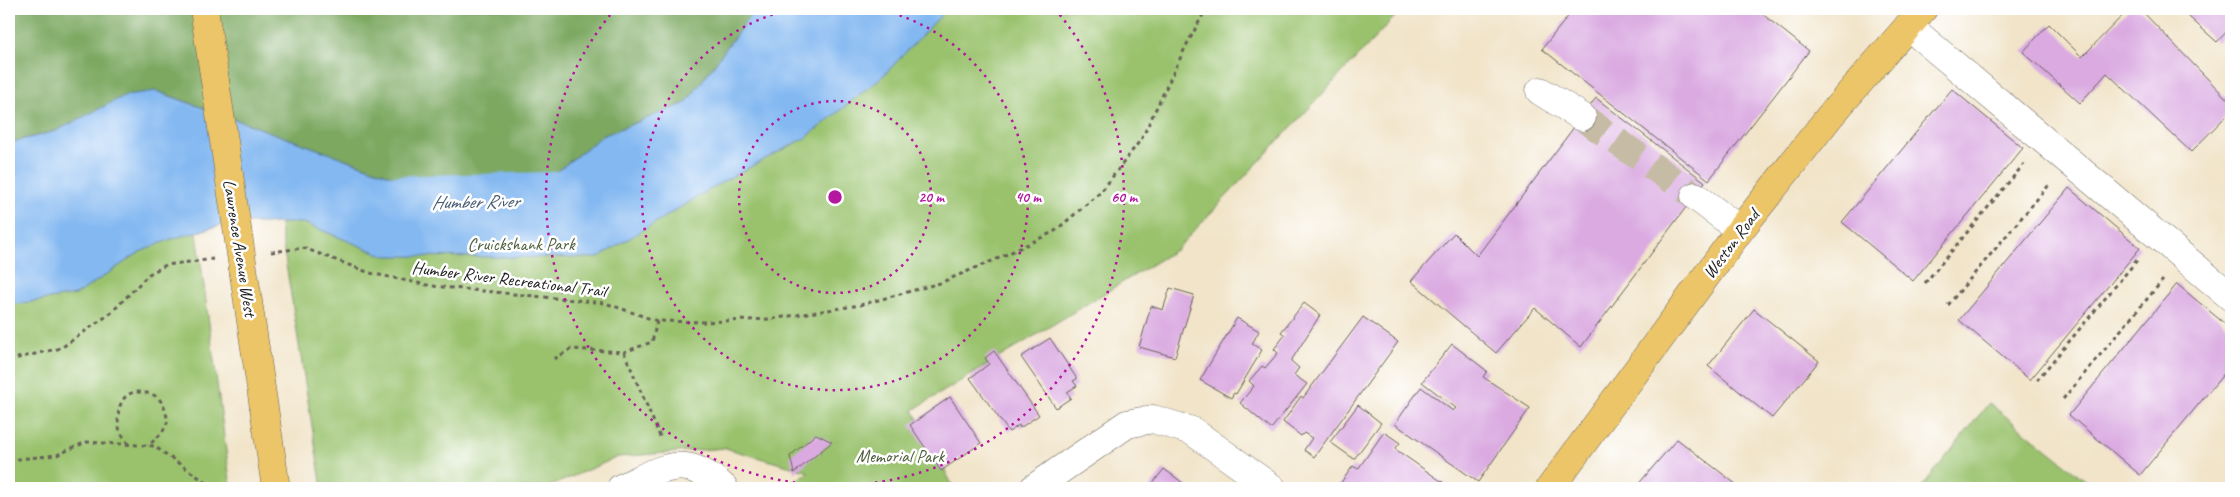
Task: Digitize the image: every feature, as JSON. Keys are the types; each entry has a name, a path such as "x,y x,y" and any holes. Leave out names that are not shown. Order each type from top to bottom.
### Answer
{"main road":[{"name":"Lawrence Avenue West","path":"204,9 276,488"},
{"name":"Weston Road","path":"1550,488 1740,230 1830,116 1916,18"}],"street":[{"path":"1916,18 2044,140 2231,298"},
{"path":"1540,91 1582,117"},
{"path":"1694,196 1740,230"},
{"path":"1034,488 1127,424 1153,419 1192,431 1272,488"},
{"path":"621,488 667,468 684,466 699,469 724,488"}],"path":[{"name":"Humber River Recreational Trail","path":"304,248 370,273 432,286 605,303 657,321 703,322 771,319 860,305 940,283 1055,231 1101,192 1142,138 1206,9"},
{"path":"1924,284 2044,140"},
{"path":"1948,305 2069,161"},
{"path":"2037,380 2157,236"},
{"path":"2063,399 2182,256"},
{"path":"9,360 61,348 111,313 149,274 166,265"},
{"path":"554,359 571,349 624,352 652,342 657,321"},
{"path":"624,352 662,441"},
{"path":"128,445 120,431 118,411 124,398 135,392 148,393 158,397 165,408 168,422 162,433 148,446"},
{"path":"9,460 56,454 86,442 154,446 214,488"}],"green space":[{"path":"9,9 177,84 231,488 9,488"},
{"path":"9,9 755,9 686,103 602,136 514,205 484,209 156,91 126,96 56,131 9,143"},
{"name":"Cruickshank Park","path":"245,9 1402,9 1177,249 913,410 954,488 784,488 809,472 725,448 618,457 546,488 322,488"},
{"path":"1989,403 2095,488 1921,488"}],"water":[{"path":"755,9 947,9 884,75 807,137 724,181 597,258 385,256 304,223 229,223 171,239 140,252 76,295 9,305 9,143 56,131 126,95 156,91 484,209 514,205 602,136 686,103"}],"building":[{"path":"1574,9 1756,9 1809,51 1709,180 1542,49"},
{"path":"2129,9 2140,9 2231,103 2231,111 2191,152 2107,73 2080,103 2023,52 2049,24 2082,57"},
{"path":"2180,9 2231,9 2231,27 2217,42"},
{"path":"1952,89 2023,148 1913,281 1842,222"},
{"path":"1596,98 1705,182 1581,347 1535,308 1496,353 1411,281 1454,233 1477,256"},
{"path":"2069,188 2140,248 2030,380 1959,320"},
{"path":"2177,284 2231,329 2231,365 2140,475 2069,415"},
{"path":"1170,288 1194,295 1175,357 1139,347 1151,306 1163,310"},
{"path":"1304,303 1320,315 1291,361 1299,368 1294,375 1307,384 1271,429 1240,403 1254,386 1249,381 1262,366 1265,368 1278,353 1274,349 1285,335 1281,332"},
{"path":"1754,309 1819,361 1772,418 1708,366"},
{"path":"1363,317 1398,342 1314,457 1304,450 1312,438 1304,433 1301,436 1283,422"},
{"path":"1237,318 1259,331 1252,344 1262,350 1236,394 1234,393 1231,398 1200,380"},
{"path":"1050,338 1077,379 1073,381 1077,386 1067,392 1071,398 1056,408 1021,357"},
{"path":"1452,344 1487,371 1483,377 1530,408 1478,482 1395,424 1421,387 1453,411 1456,408 1422,382"},
{"path":"994,351 1039,415 1020,428 1019,425 1009,432 970,378 989,364 985,358"},
{"path":"950,397 981,443 941,471 910,425"},
{"path":"1358,405 1381,423 1354,459 1330,442"},
{"path":"1384,432 1400,443 1395,449 1448,486 1447,488 1337,488 1353,466 1358,469"},
{"path":"816,434 832,442 794,473 790,456"},
{"path":"1677,439 1741,488 1635,488"},
{"path":"1164,469 1190,488 1149,488"}],"waterway":[{"name":"Humber River","path":"385,205 555,201 596,193"}],"tunnel":[{"path":"1582,117 1695,196"}],"park label":[{"name":"Memorial Park","path":"900,456"}]}
